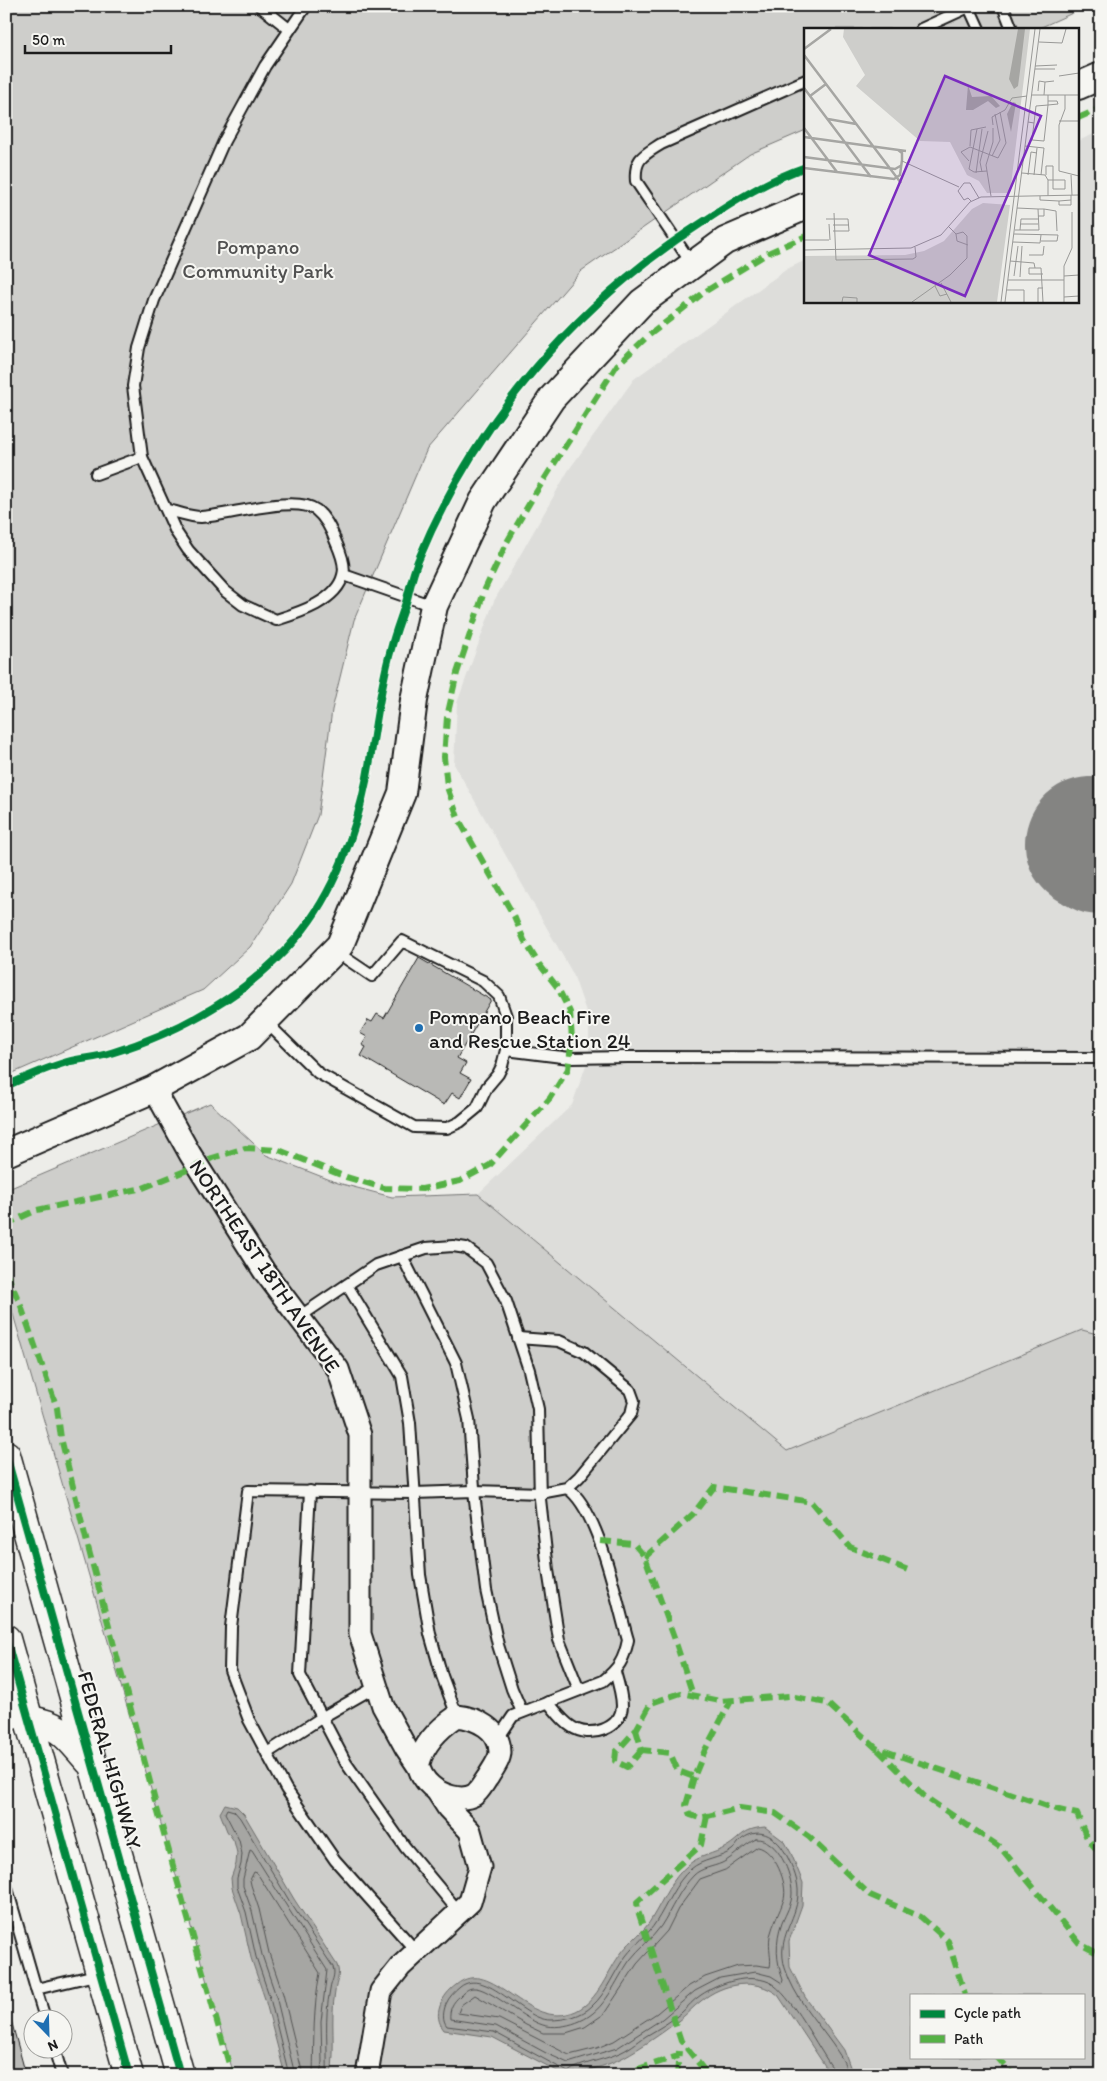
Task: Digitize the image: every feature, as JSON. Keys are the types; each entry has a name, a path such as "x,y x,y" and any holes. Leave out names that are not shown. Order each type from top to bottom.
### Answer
{"main road":[{"name":"FEDERAL HIGHWAY","path":"6,1455 180,2075"},
{"path":"6,1639 18,1723 100,1974 129,2075"},
{"path":"18,1723 48,1723 62,1731 93,1766"}],"street":[{"path":"1080,85 1101,76"},
{"path":"6,1153 154,1089 249,1037 340,945 402,793 414,700 434,606 483,501 552,398 642,302 725,241 804,207"},
{"name":"NORTHEAST 18TH AVENUE","path":"154,1089 190,1154 264,1271 338,1369 360,1435 360,1634 383,1706 418,1766"},
{"path":"367,2075 381,1991 416,1951 470,1902 480,1867 470,1831 422,1776 418,1766 424,1750 444,1726 457,1716 469,1717 480,1722 490,1730 500,1753 495,1765 474,1795 474,1818 470,1831"},
{"path":"437,1791 455,1797 474,1795"}],"lane":[{"path":"260,6 289,29"},
{"path":"167,510 200,517 299,504 316,510 331,528 340,551 344,575 337,587 319,603 304,611 276,620 243,605 225,591 188,550 176,532 142,456 133,386 139,348 154,300 224,141 265,66 306,6"},
{"path":"1002,6 1012,28"},
{"path":"923,28 956,9 970,7 978,28"},
{"path":"693,265 636,181 636,164 642,157 662,144 804,81"},
{"path":"96,474 142,456"},
{"path":"344,575 434,606"},
{"path":"265,1021 318,1072 414,1127 447,1128 460,1122 477,1108 487,1087 498,1074 506,1050 506,1016 499,996 484,982 402,941 372,976 334,950"},
{"path":"506,1050 570,1058 1101,1058"},
{"path":"299,1317 376,1265 426,1248 453,1246 466,1248 486,1263 506,1301 529,1370 538,1409 540,1493 559,1640 578,1690"},
{"path":"402,1256 456,1364 469,1419 474,1491 486,1590 498,1645 512,1689 522,1712"},
{"path":"347,1285 402,1376 410,1423 420,1574 430,1634 442,1676 457,1716"},
{"path":"416,1951 335,1860 286,1789 249,1720 230,1670 231,1627 248,1491 414,1493 474,1491 540,1493 567,1488 579,1477 631,1414 634,1401 630,1390 584,1352 559,1341 518,1338"},
{"path":"496,1741 513,1716 603,1681 615,1672 624,1657 628,1640 599,1538 583,1507 567,1488"},
{"path":"310,1491 300,1675 346,1763 405,1847 459,1912"},
{"path":"548,1702 571,1727 582,1733 595,1733 608,1727 618,1718 622,1706 615,1672"},
{"path":"266,1753 376,1686"},
{"path":"6,1885 42,2008"},
{"path":"36,1989 100,1974"},
{"path":"57,2058 62,2075"}],"shaded area":[{"path":"1101,131 1101,1335 1082,1330 787,1451 478,1194 572,1105 589,1057 589,1020 573,974 454,764 457,703 494,601 568,471 634,379 787,269 804,261 804,302 1080,302 1080,140"}],"green space":[{"name":"Pompano Community Park","path":"6,6 1088,6 1039,28 804,28 804,131 750,154 581,271 427,449 354,620 332,710 318,815 291,884 250,947 203,990 6,1076"},
{"path":"210,1103 266,1155 338,1183 392,1197 478,1194 787,1451 1082,1330 1101,1335 1101,2075 234,2075 6,1290 6,1190"}],"water":[{"path":"225,1804 237,1807 244,1814 294,1899 337,1965 338,1975 334,2002 331,2075 285,2075 265,1999 251,1958 241,1914 232,1888 231,1878 236,1864 237,1853 234,1841 227,1831 220,1813"},
{"path":"765,1827 785,1842 803,1883 802,1905 789,1941 790,1967 805,1997 844,2050 853,2075 831,2075 778,1995 769,1989 749,1984 729,1986 719,1990 701,2001 681,2019 645,2045 609,2064 577,2072 561,2073 492,2037 444,2030 442,2027 438,2015 446,1994 456,1985 470,1978 483,1979 497,1985 541,2012 558,2015 576,2011 597,1993 622,1952 649,1923 672,1883 682,1870 696,1859 726,1847 743,1834"}],"building":[{"name":"Pompano Beach Fire and Rescue Station 24","path":"419,958 491,1000 457,1058 466,1063 460,1073 471,1079 460,1098 452,1093 444,1105 361,1056 366,1047 362,1045 367,1037 360,1033 368,1020 372,1022 377,1014 384,1018"},
{"path":"11,2020 26,2075 6,2075 6,2021"}],"runway":[{"path":"1091,843 1101,849"}],"marked path":[{"path":"1080,117 1101,108"},
{"path":"6,1227 9,1223 37,1210 143,1188 212,1158 245,1148 279,1150 346,1177 384,1188 422,1189 460,1181 490,1165 550,1098 568,1069 572,1039 570,1012 558,988 539,964 524,940 514,916 459,820 447,787 444,757 447,717 457,673 485,589 507,542 533,497 617,365 648,336 706,291 768,253 804,237"},
{"path":"6,1272 21,1306 57,1408 61,1438 88,1547 159,1816 232,2075"},
{"path":"645,1557 693,1514 714,1487 812,1502 850,1547 908,1570"},
{"path":"600,1541 634,1544 645,1557 693,1695"},
{"path":"642,1750 627,1767 615,1761 616,1752 636,1730 651,1703 681,1693 720,1701 789,1696 827,1703 876,1748 1059,1810 1077,1814 1087,1838 1101,1855"},
{"path":"636,1730 642,1750 670,1753 678,1771 694,1777 705,1750 731,1701"},
{"path":"878,1750 925,1797 1000,1847 1080,1944 1101,1955"},
{"path":"694,1777 686,1805 690,1815 700,1818 740,1808 775,1813 809,1837 870,1895 921,1917 948,1941 965,1994"},
{"path":"707,1816 701,1845 637,1902 638,1911 681,2041 708,2075"},
{"path":"677,2075 679,2051"},
{"path":"620,2075 678,2056"},
{"path":"998,2058 1013,2075"}],"cycle path":[{"path":"6,1086 59,1064 106,1055 163,1034 188,1022 236,993 258,976 297,937 322,902 333,882 350,840 367,777 380,697 394,636 418,561 441,510 469,461 500,414 534,370 572,328 613,290 657,254 703,222 765,184 804,168"},
{"path":"6,1455 180,2075"},
{"path":"6,1639 129,2075"}],"place":[{"name":"Pompano Beach Fire and Rescue Station 24","path":"419,1028"}]}
